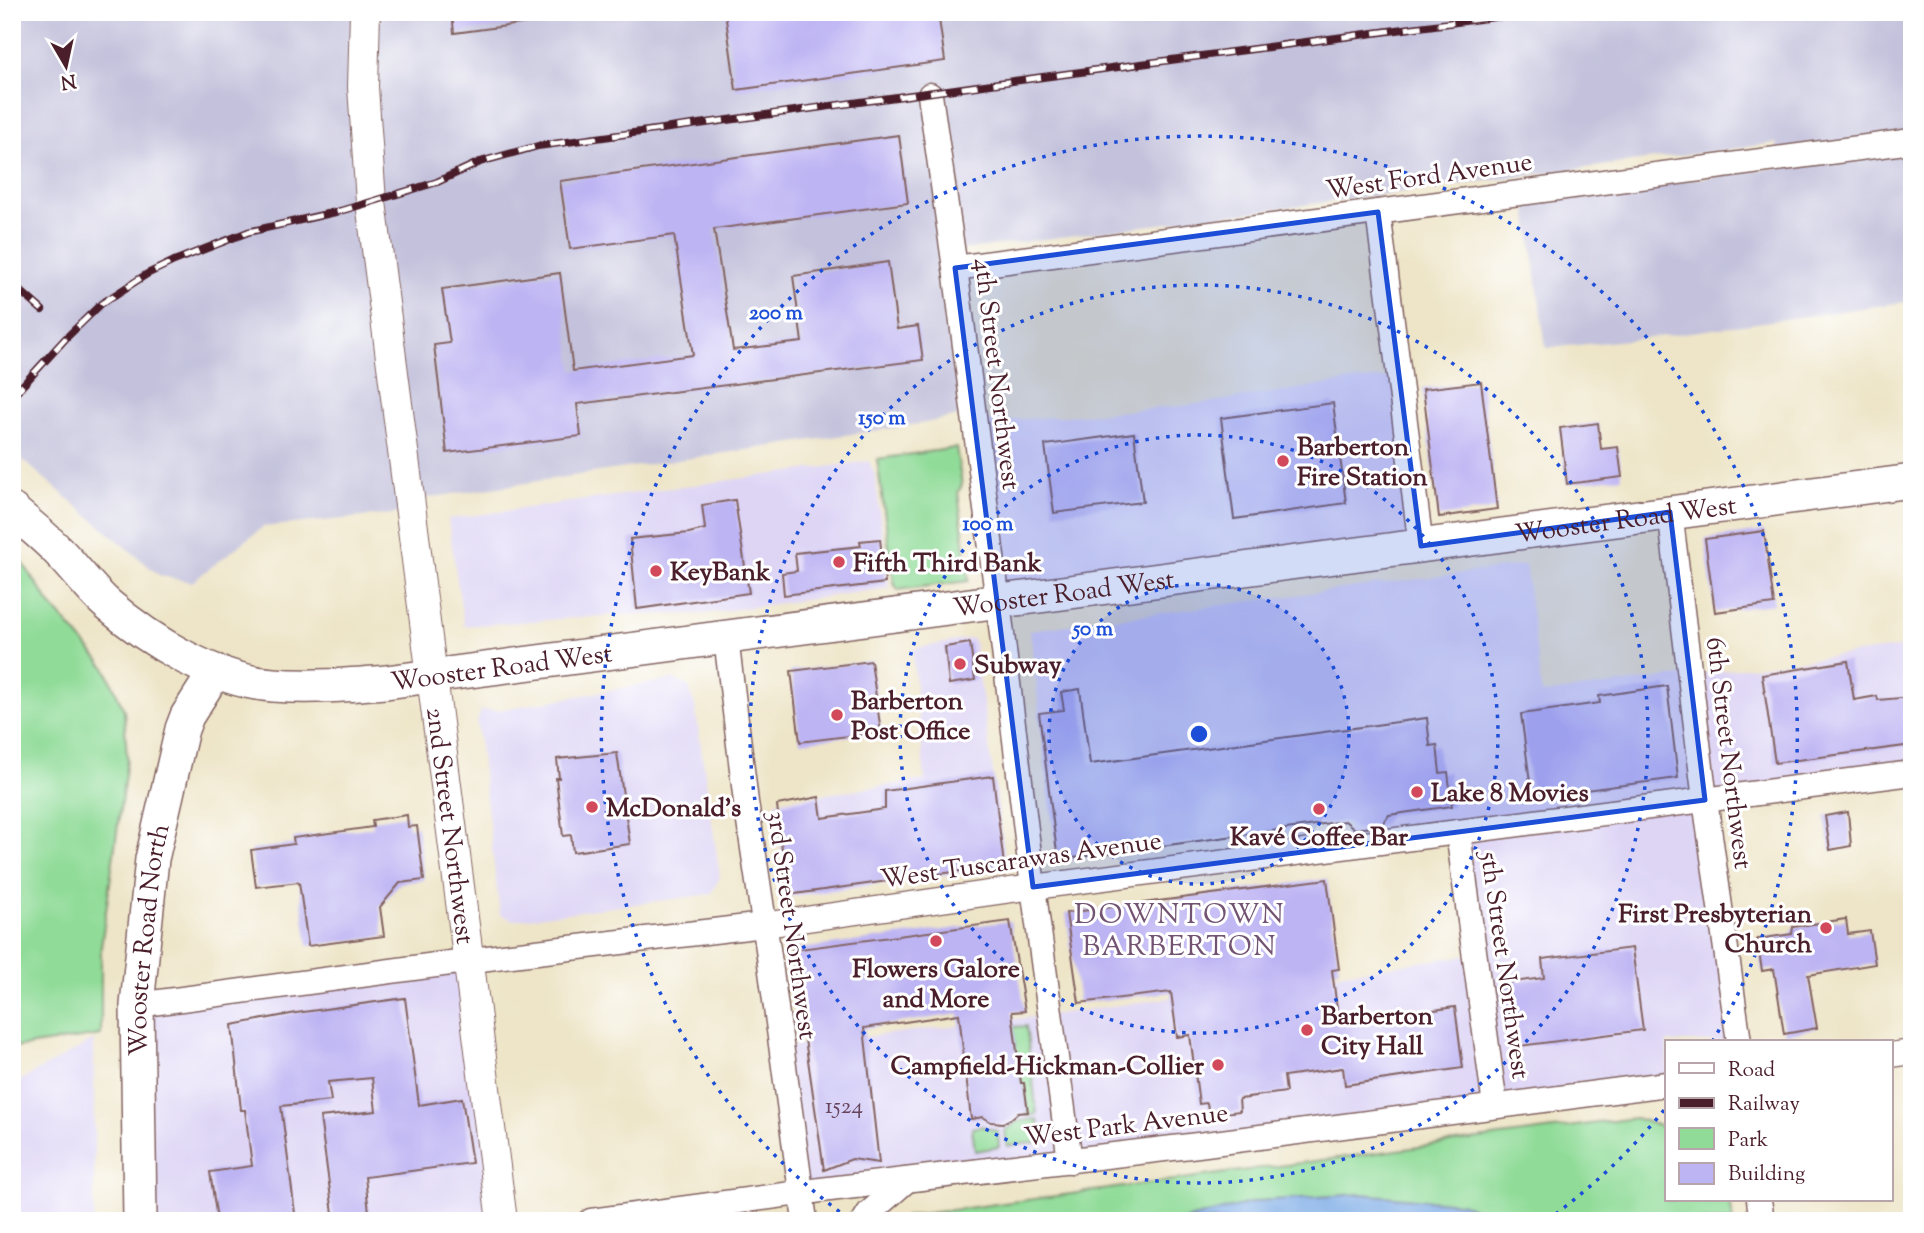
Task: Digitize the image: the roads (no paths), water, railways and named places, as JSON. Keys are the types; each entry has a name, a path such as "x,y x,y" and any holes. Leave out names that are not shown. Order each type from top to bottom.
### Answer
{"main road":[{"name":"Wooster Road West","path":"23,519 60,553 105,603 179,654 215,672 270,685 321,687 433,676 1912,481"},
{"name":"Wooster Road North","path":"140,1221 137,1005 152,859 182,729 187,716 215,672"}],"street":[{"name":"2nd Street Northwest","path":"365,12 363,87 374,221 502,1221"},
{"name":"4th Street Northwest","path":"930,95 955,268 1070,1161"},
{"name":"West Ford Avenue","path":"955,268 1912,141"},
{"path":"1378,212 1421,547"},
{"name":"6th Street Northwest","path":"1670,512 1705,800 1739,1040"},
{"name":"3rd Street Northwest","path":"726,638 746,802 805,1221"},
{"name":"West Tuscarawas Avenue","path":"137,1005 1912,773"},
{"name":"5th Street Northwest","path":"1458,832 1495,1106"},
{"path":"1892,1055 1912,1052"},
{"name":"West Park Avenue","path":"592,1221 1665,1084"},
{"path":"1636,1088 1665,1103"},
{"path":"864,1221 869,1213 907,1180"},
{"path":"1759,1202 1762,1221"}],"water":[{"path":"1361,1194 1460,1203 1509,1221 1180,1221 1258,1201"}],"railway":[{"path":"12,397 101,304 147,274 174,261 248,232 371,202 437,182 480,162 538,146 1532,12"},
{"path":"12,280 16,287 42,310"}],"place":[{"name":"Barberton Fire Station","path":"1283,461"},
{"name":"Fifth Third Bank","path":"839,562"},
{"name":"KeyBank","path":"656,571"},
{"name":"Subway","path":"960,664"},
{"name":"Barberton Post Office","path":"837,715"},
{"name":"Lake 8 Movies","path":"1417,792"},
{"name":"McDonald's","path":"592,807"},
{"name":"Kavé Coffee Bar","path":"1319,809"},
{"name":"First Presbyterian Church","path":"1826,928"},
{"name":"Flowers Galore and More","path":"936,941"},
{"name":"Barberton City Hall","path":"1307,1030"},
{"name":"Campfield-Hickman-Collier","path":"1218,1065"}],"district":[{"name":"DOWNTOWN BARBERTON","path":"1180,929"}]}
